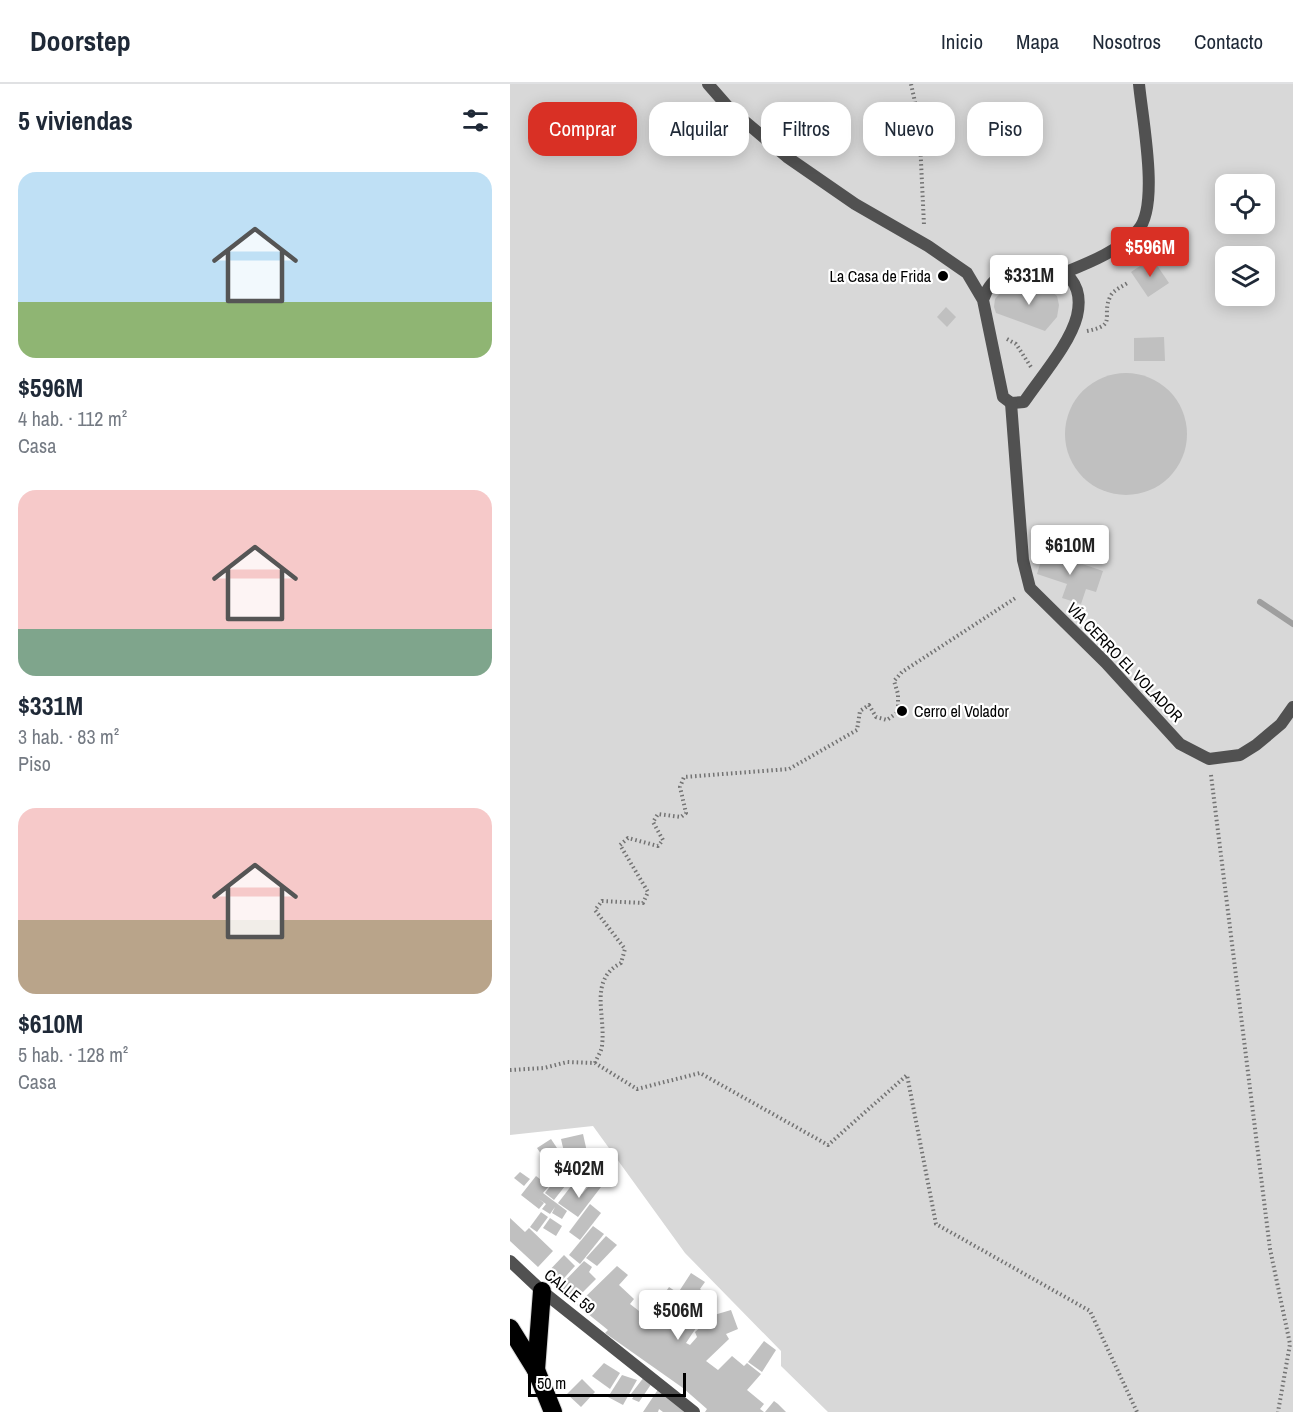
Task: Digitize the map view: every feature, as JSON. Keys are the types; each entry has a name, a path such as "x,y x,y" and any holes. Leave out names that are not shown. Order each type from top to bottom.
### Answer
{"highway":[{"path":"536,1370 542,1291"},
{"path":"510,1328 536,1370 553,1412"}],"street":[{"path":"708,84 729,108 787,157 855,204 928,246 967,273 983,300 1003,397 1011,404 1023,560 1030,588"},
{"path":"1066,272 1126,241 1140,229 1145,219 1150,195 1139,84"},
{"path":"983,300 990,284 1001,274 1017,267 1050,265 1066,272 1076,291 1078,306 1074,325 1024,402 1011,404"},
{"name":"VÍA CERRO EL VOLADOR","path":"1030,588 1106,663 1180,744 1209,759"},
{"path":"1209,759 1240,755 1248,750 1281,724 1293,706"},
{"name":"CALLE 59","path":"510,1261 542,1291 694,1412"}],"path":[{"path":"911,84 919,120 923,215 928,246"},
{"path":"1068,335 1101,328 1107,322 1112,294 1129,282"},
{"path":"1041,284 1053,287 1059,293"},
{"path":"986,320 996,319 1008,340 1016,344 1029,366 1042,376"},
{"path":"594,1063 603,1047 602,980 609,968 621,963 625,949 595,910 602,901 643,903 648,892 620,845 628,838 658,846 663,840 653,822 658,814 681,817 686,813 680,786 684,777 789,769 857,730 861,711 868,705 876,717 887,720 898,712 898,694 894,681 902,672 1030,588"},
{"path":"1209,759 1270,1249 1290,1344 1278,1412"},
{"path":"510,1070 544,1068 567,1062 594,1063 637,1089 700,1073 828,1144 908,1075 936,1224 1090,1311 1137,1412"}],"shaded area":[{"name":"Cerro el Volador","path":"510,84 1293,84 1293,1412 828,1412 781,1366 781,1351 685,1253 593,1126 510,1135"}],"building":[{"path":"1152,258 1169,283 1148,297 1131,272"},
{"path":"1030,286 1049,290 1057,296 1059,305 1057,317 1045,331 996,313 994,307 995,299 1001,292"},
{"path":"946,307 956,317 947,327 937,317"},
{"path":"1164,337 1165,361 1134,361 1134,338"},
{"path":"1126,373 1149,377 1169,391 1183,411 1187,434 1183,457 1169,477 1149,491 1126,495 1103,491 1083,477 1069,457 1065,434 1069,411 1083,391 1103,377"},
{"path":"1044,551 1103,571 1096,592 1086,589 1081,604 1062,598 1067,584 1037,574"},
{"path":"583,1134 589,1161 567,1165 561,1139"},
{"path":"551,1139 565,1160 551,1169 537,1148"},
{"path":"593,1162 614,1166 611,1183 590,1180 589,1183 582,1182 583,1176 591,1177"},
{"path":"588,1163 590,1175 566,1178 564,1166"},
{"path":"561,1166 564,1176 545,1182 542,1172"},
{"path":"520,1172 530,1179 524,1186 514,1178"},
{"path":"536,1176 549,1186 543,1193 567,1211 562,1219 552,1213 555,1207 550,1214 542,1209 546,1204 539,1199 544,1203 539,1209 521,1195"},
{"path":"556,1179 565,1186 554,1200 545,1193"},
{"path":"593,1181 601,1187 578,1217 558,1203 572,1185 582,1194"},
{"path":"590,1204 601,1213 580,1240 569,1232"},
{"path":"541,1212 548,1217 537,1232 530,1227"},
{"path":"510,1218 525,1232 529,1228 553,1251 538,1267 510,1241"},
{"path":"550,1218 562,1226 556,1236 543,1228"},
{"path":"593,1226 604,1234 580,1264 569,1255"},
{"path":"606,1236 617,1245 597,1266 586,1258"},
{"path":"564,1255 575,1266 557,1286 545,1275"},
{"path":"584,1261 592,1267 589,1272 596,1279 575,1300 560,1286"},
{"path":"617,1266 628,1275 619,1285 634,1299 630,1304 648,1318 669,1287 678,1293 691,1273 705,1282 700,1289 714,1301 686,1343 690,1345 697,1337 695,1332 714,1315 731,1310 738,1329 726,1334 729,1339 706,1361 718,1370 732,1356 744,1366 747,1363 761,1374 747,1390 764,1404 760,1409 764,1412 705,1412 707,1409 683,1388 605,1333 608,1330 577,1305","holes":["672,1306 683,1313 678,1322 667,1315"]},
{"path":"764,1341 776,1350 762,1372 748,1362"},
{"path":"604,1363 620,1373 610,1389 592,1376"},
{"path":"622,1375 637,1380 623,1405 608,1397"},
{"path":"644,1377 652,1383 639,1402 632,1399 634,1396 631,1394"},
{"path":"582,1379 595,1392 581,1407 567,1394"},
{"path":"659,1388 688,1412 663,1412 659,1409 658,1412 643,1412"},
{"path":"774,1401 778,1404 786,1412 765,1412"}],"waterway":[{"path":"1260,602 1293,624"}],"place":[{"name":"La Casa de Frida","path":"943,276"},
{"name":"Cerro el Volador","path":"902,711"}]}
